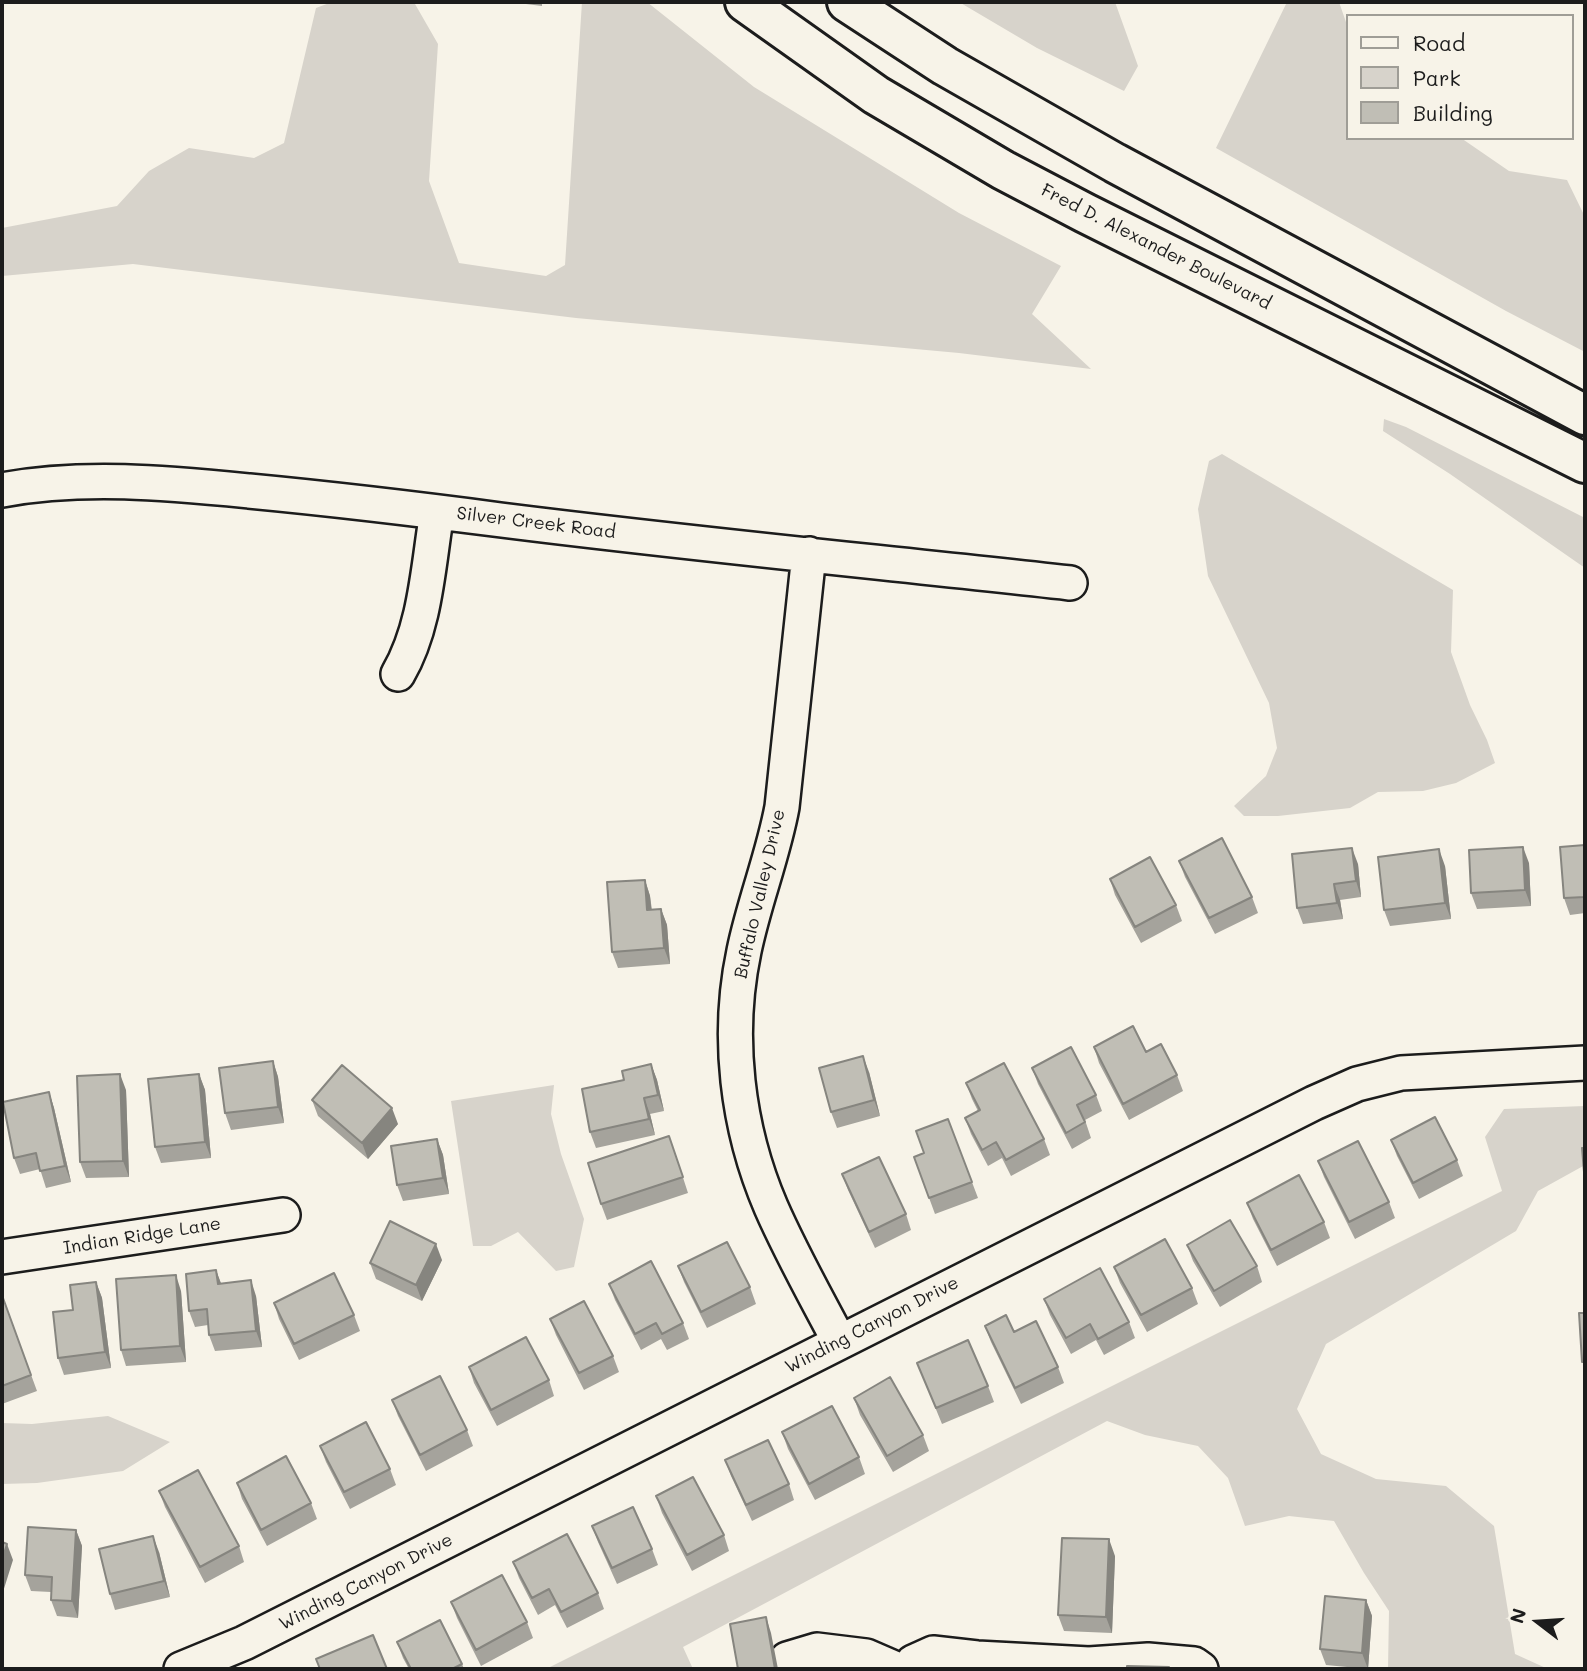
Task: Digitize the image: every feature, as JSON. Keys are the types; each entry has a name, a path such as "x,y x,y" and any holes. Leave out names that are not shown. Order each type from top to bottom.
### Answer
{"main road":[{"name":"Fred D. Alexander Boulevard","path":"744,2 876,94 1003,170 1585,463"},
{"path":"846,2 945,66 1115,163 1585,415"}],"street":[{"name":"Silver Creek Road","path":"2,490 40,483 94,481 171,484 1070,583"},
{"path":"398,674 417,631 437,512"},
{"name":"Buffalo Valley Drive","path":"809,554 782,807 777,837 743,953 734,1028 734,1051 748,1137 770,1205 839,1340"},
{"name":"Winding Canyon Drive","path":"181,1669 244,1643 839,1340 1357,1084 1401,1073 1585,1063"},
{"name":"Indian Ridge Lane","path":"2,1257 283,1215"},
{"path":"787,1659 817,1650 866,1656 896,1669"},
{"path":"909,1669 913,1662 933,1653 1089,1664 1148,1660 1194,1664 1201,1669"}],"green space":[{"path":"332,2 415,4 438,44 429,181 459,263 546,276 565,265 582,2 647,2 754,87 959,213 1061,266 1032,314 1091,369 959,353 576,318 133,264 2,276 2,228 117,206 149,171 189,148 254,158 284,143 316,8"},
{"path":"959,2 1115,2 1138,66 1124,91 1037,48"},
{"path":"1287,2 1339,2 1346,22 1346,140 1464,140 1509,171 1567,180 1585,217 1585,352 1506,311 1216,148"},
{"path":"1384,419 1406,427 1585,518 1585,568 1383,431"},
{"path":"1222,454 1453,590 1451,652 1495,763 1456,783 1423,791 1378,792 1350,808 1278,816 1244,816 1234,806 1266,776 1277,748 1269,703 1208,576 1198,509 1209,461"},
{"path":"554,1085 551,1114 561,1154 584,1219 574,1267 556,1271 518,1232 491,1246 473,1246 451,1101"},
{"path":"1585,1106 1585,1165 1538,1191 1516,1231 1326,1344 1297,1409 1321,1454 1376,1479 1446,1486 1494,1526 1515,1654 1548,1669 1388,1669 1389,1611 1334,1521 1289,1516 1245,1526 1228,1478 1198,1446 1145,1435 1107,1421 683,1647 693,1669 546,1669 1502,1191 1485,1137 1504,1109"},
{"path":"108,1416 170,1442 123,1471 37,1483 2,1484 2,1423 32,1424"}],"building":[{"path":"1222,838 1252,897 1209,918 1179,861"},
{"path":"1585,845 1585,897 1564,898 1560,847"},
{"path":"1523,847 1525,890 1471,893 1469,850"},
{"path":"1352,848 1356,881 1334,884 1337,903 1297,908 1292,854"},
{"path":"1439,849 1445,903 1384,910 1378,857"},
{"path":"1150,857 1176,905 1135,927 1110,879"},
{"path":"645,880 647,910 661,909 664,948 612,952 607,882"},
{"path":"1133,1026 1146,1052 1161,1044 1177,1075 1123,1104 1094,1047"},
{"path":"1071,1047 1096,1095 1077,1105 1085,1122 1066,1133 1032,1068"},
{"path":"863,1056 874,1100 831,1112 819,1068"},
{"path":"273,1061 278,1107 225,1113 219,1068"},
{"path":"1004,1063 1044,1139 1006,1160 996,1142 982,1150 965,1118 980,1110 966,1083"},
{"path":"651,1064 658,1095 644,1098 649,1119 590,1132 582,1089 624,1080 622,1071"},
{"path":"342,1065 392,1108 362,1143 312,1100"},
{"path":"120,1074 123,1161 80,1162 77,1076"},
{"path":"199,1074 205,1142 155,1147 148,1079"},
{"path":"49,1092 65,1166 40,1171 36,1153 14,1158 3,1102"},
{"path":"1435,1117 1457,1160 1413,1183 1391,1140"},
{"path":"948,1119 972,1182 929,1198 914,1157 924,1153 916,1131"},
{"path":"669,1136 683,1177 601,1204 588,1163"},
{"path":"437,1139 443,1178 397,1185 391,1146"},
{"path":"1358,1141 1389,1202 1349,1222 1318,1161"},
{"path":"1582,1148 1585,1148 1585,1184"},
{"path":"879,1157 906,1214 869,1232 842,1174"},
{"path":"1299,1175 1324,1222 1271,1250 1247,1203"},
{"path":"1230,1220 1257,1266 1214,1291 1187,1245"},
{"path":"390,1221 436,1244 416,1285 370,1263"},
{"path":"1165,1239 1192,1288 1141,1315 1114,1267"},
{"path":"727,1242 750,1287 701,1312 678,1266"},
{"path":"651,1261 683,1323 662,1334 656,1323 635,1334 609,1284"},
{"path":"1100,1268 1129,1322 1098,1339 1090,1324 1066,1338 1044,1299"},
{"path":"216,1270 218,1284 251,1280 256,1331 209,1335 207,1309 189,1311 186,1274"},
{"path":"334,1273 354,1315 294,1344 274,1303"},
{"path":"176,1275 180,1346 121,1350 116,1279"},
{"path":"96,1282 105,1352 58,1358 53,1312 73,1310 70,1285"},
{"path":"2,1299 31,1375 2,1386"},
{"path":"584,1301 613,1356 579,1373 550,1319"},
{"path":"1579,1313 1585,1313 1585,1362 1582,1362"},
{"path":"1006,1315 1014,1332 1036,1321 1058,1367 1015,1388 985,1326"},
{"path":"526,1337 549,1380 491,1410 469,1367"},
{"path":"968,1340 988,1386 936,1408 917,1363"},
{"path":"440,1376 467,1430 420,1455 392,1400"},
{"path":"890,1377 923,1435 887,1456 854,1398"},
{"path":"832,1406 859,1457 809,1484 782,1432"},
{"path":"366,1422 390,1469 344,1492 320,1446"},
{"path":"768,1440 789,1484 746,1505 725,1460"},
{"path":"286,1456 311,1503 261,1530 237,1483"},
{"path":"198,1470 239,1546 200,1567 159,1491"},
{"path":"693,1477 724,1535 687,1555 656,1496"},
{"path":"633,1507 652,1549 612,1568 592,1526"},
{"path":"28,1527 76,1530 72,1601 51,1600 52,1577 25,1575"},
{"path":"567,1534 598,1593 561,1612 549,1589 532,1598 513,1562"},
{"path":"153,1536 164,1581 110,1594 99,1549"},
{"path":"1062,1538 1109,1539 1106,1617 1058,1615"},
{"path":"2,1542 7,1544 2,1560"},
{"path":"502,1575 527,1622 476,1650 451,1602"},
{"path":"1325,1596 1366,1600 1362,1653 1320,1649"},
{"path":"766,1617 775,1669 738,1669 730,1624"},
{"path":"440,1620 462,1664 452,1669 411,1669 397,1642"},
{"path":"373,1635 387,1669 320,1669 316,1659"},
{"path":"1127,1666 1169,1667 1169,1669 1127,1669"}]}
